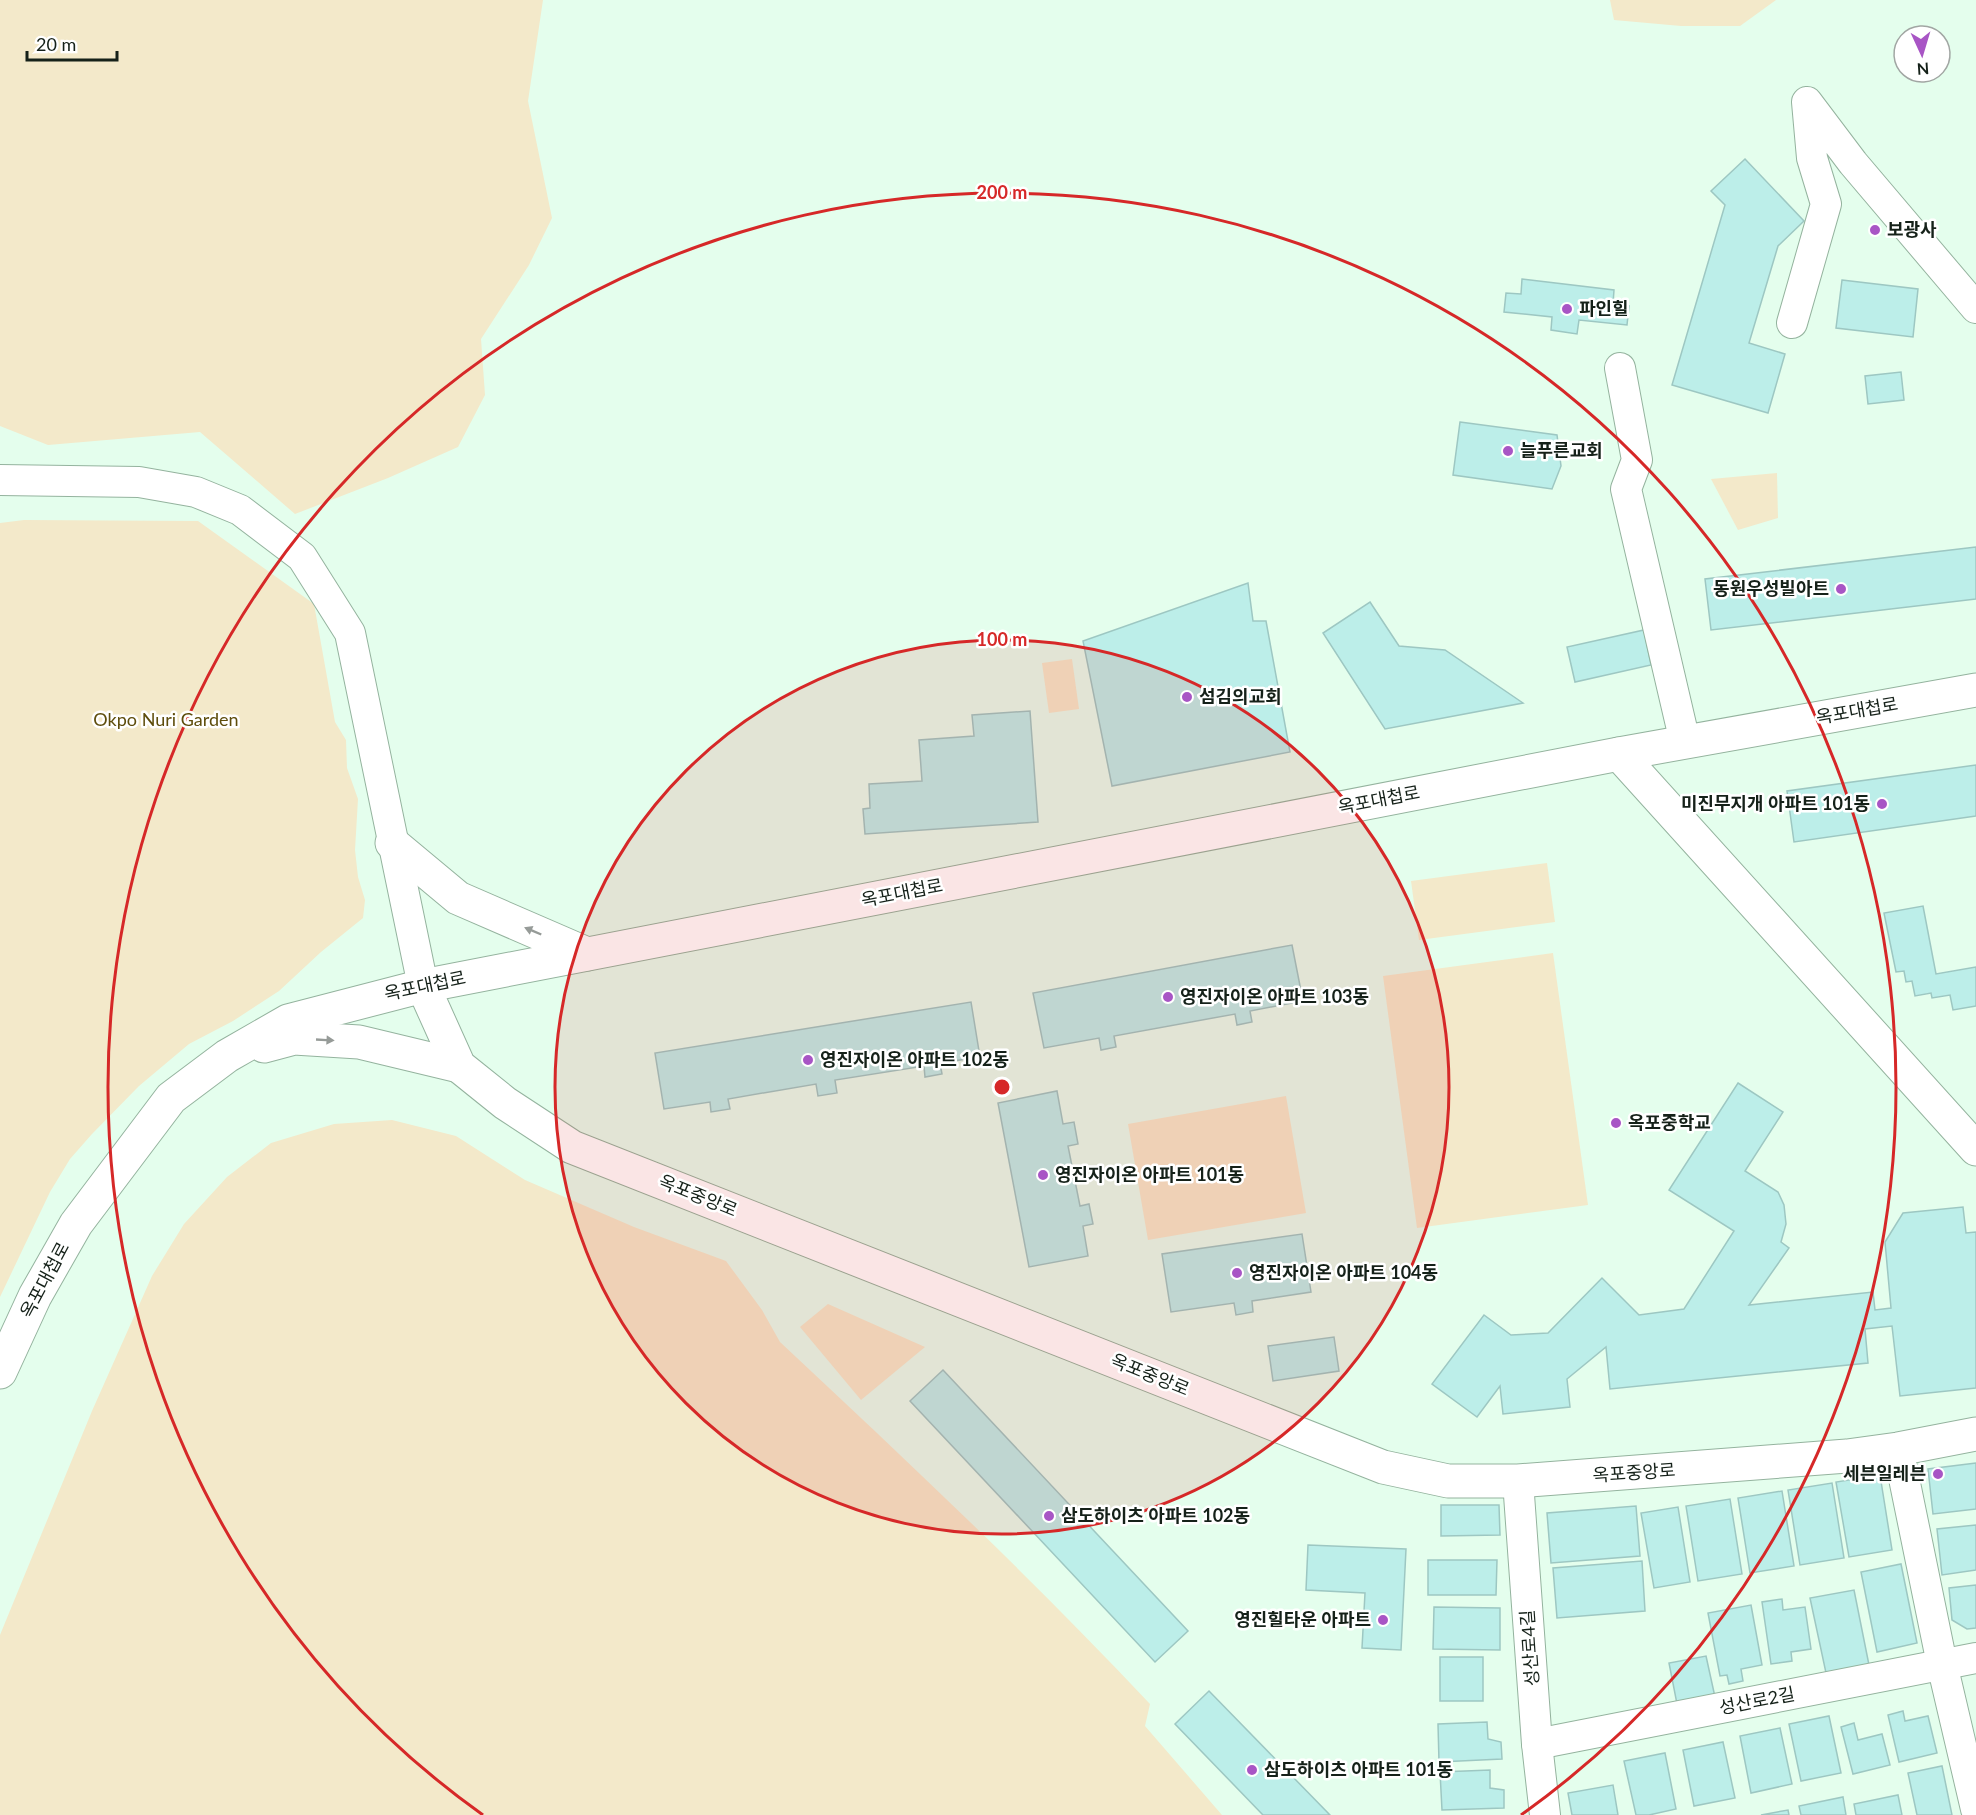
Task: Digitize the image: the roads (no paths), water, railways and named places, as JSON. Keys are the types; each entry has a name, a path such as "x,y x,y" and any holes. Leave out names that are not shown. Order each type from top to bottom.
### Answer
{"street":[{"path":"1792,323 1826,204 1812,158 1807,102 1853,163 1976,308"},
{"path":"1620,368 1637,460 1626,489 1685,742"},
{"path":"0,480 139,482 196,492 240,510 302,557 350,633 423,986"},
{"name":"옥포대첩로","path":"0,1372 34,1296 76,1224 171,1098 227,1056 288,1021 423,986 1619,754 1976,690"},
{"path":"1619,754 1976,1149"},
{"path":"393,843 458,898 587,954"},
{"name":"옥포중앙로","path":"423,986 459,1066 505,1103 572,1147 1383,1467 1448,1481 1518,1481 1847,1456 1976,1434"},
{"path":"227,1056 294,1038 359,1042 459,1066"},
{"path":"1898,1449 1942,1664 1976,1809"},
{"name":"성산로4길","path":"1518,1481 1537,1744 1545,1815"},
{"name":"성산로2길","path":"1537,1744 1976,1658"}],"place":[{"name":"보광사","path":"1875,230"},
{"name":"파인힐","path":"1567,309"},
{"name":"늘푸른교회","path":"1508,451"},
{"name":"동원우성빌아트","path":"1841,589"},
{"name":"섬김의교회","path":"1187,697"},
{"name":"미진무지개 아파트 101동","path":"1882,804"},
{"name":"영진자이온 아파트 103동","path":"1168,997"},
{"name":"영진자이온 아파트 102동","path":"808,1060"},
{"name":"옥포중학교","path":"1616,1123"},
{"name":"영진자이온 아파트 101동","path":"1043,1175"},
{"name":"영진자이온 아파트 104동","path":"1237,1273"},
{"name":"세븐일레븐","path":"1938,1474"},
{"name":"삼도하이츠 아파트 102동","path":"1049,1516"},
{"name":"영진힐타운 아파트","path":"1383,1620"},
{"name":"삼도하이츠 아파트 101동","path":"1252,1770"}],"park label":[{"name":"Okpo Nuri Garden","path":"166,720"}]}
